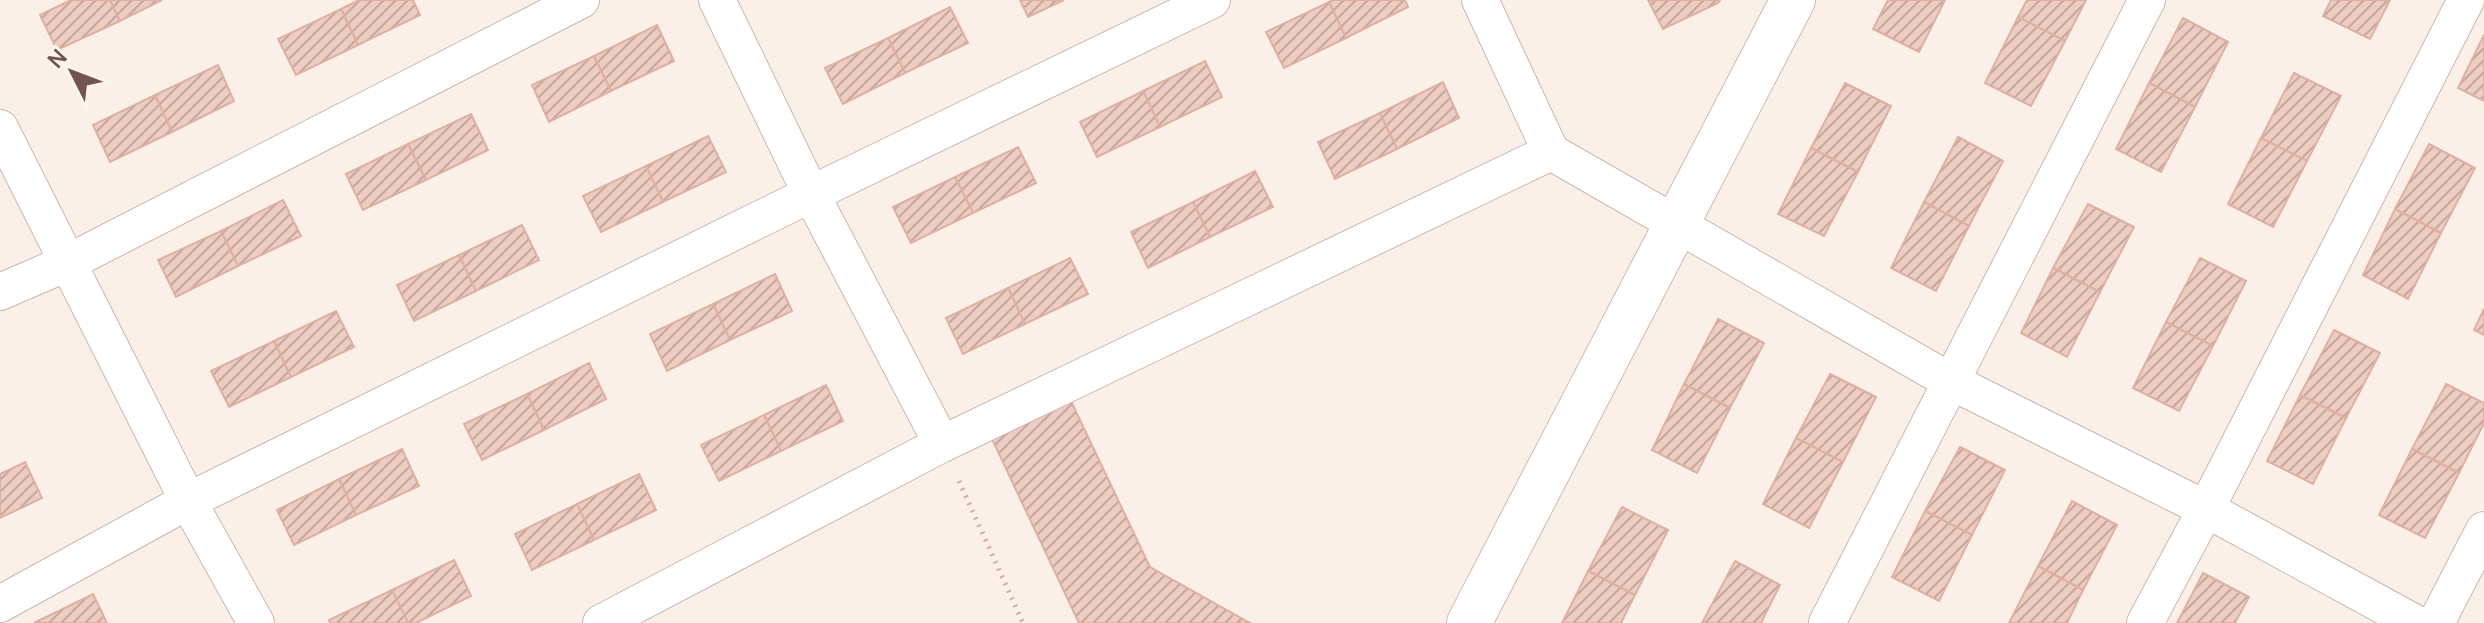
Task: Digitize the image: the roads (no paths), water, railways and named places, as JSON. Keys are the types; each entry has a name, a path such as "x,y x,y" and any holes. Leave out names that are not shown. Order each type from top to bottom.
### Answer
{"street":[{"path":"0,292 67,263 581,0"},
{"path":"717,0 811,194 942,444"},
{"path":"0,604 188,501 1212,0"},
{"path":"1480,0 1551,152 1950,381 2206,509 2415,623"},
{"path":"1469,623 1793,0"},
{"path":"1827,623 2147,0"},
{"path":"2145,623 2466,0"},
{"path":"0,128 188,501 256,623"},
{"path":"601,623 942,444 1551,152"},
{"path":"2436,623 2484,530"}]}
